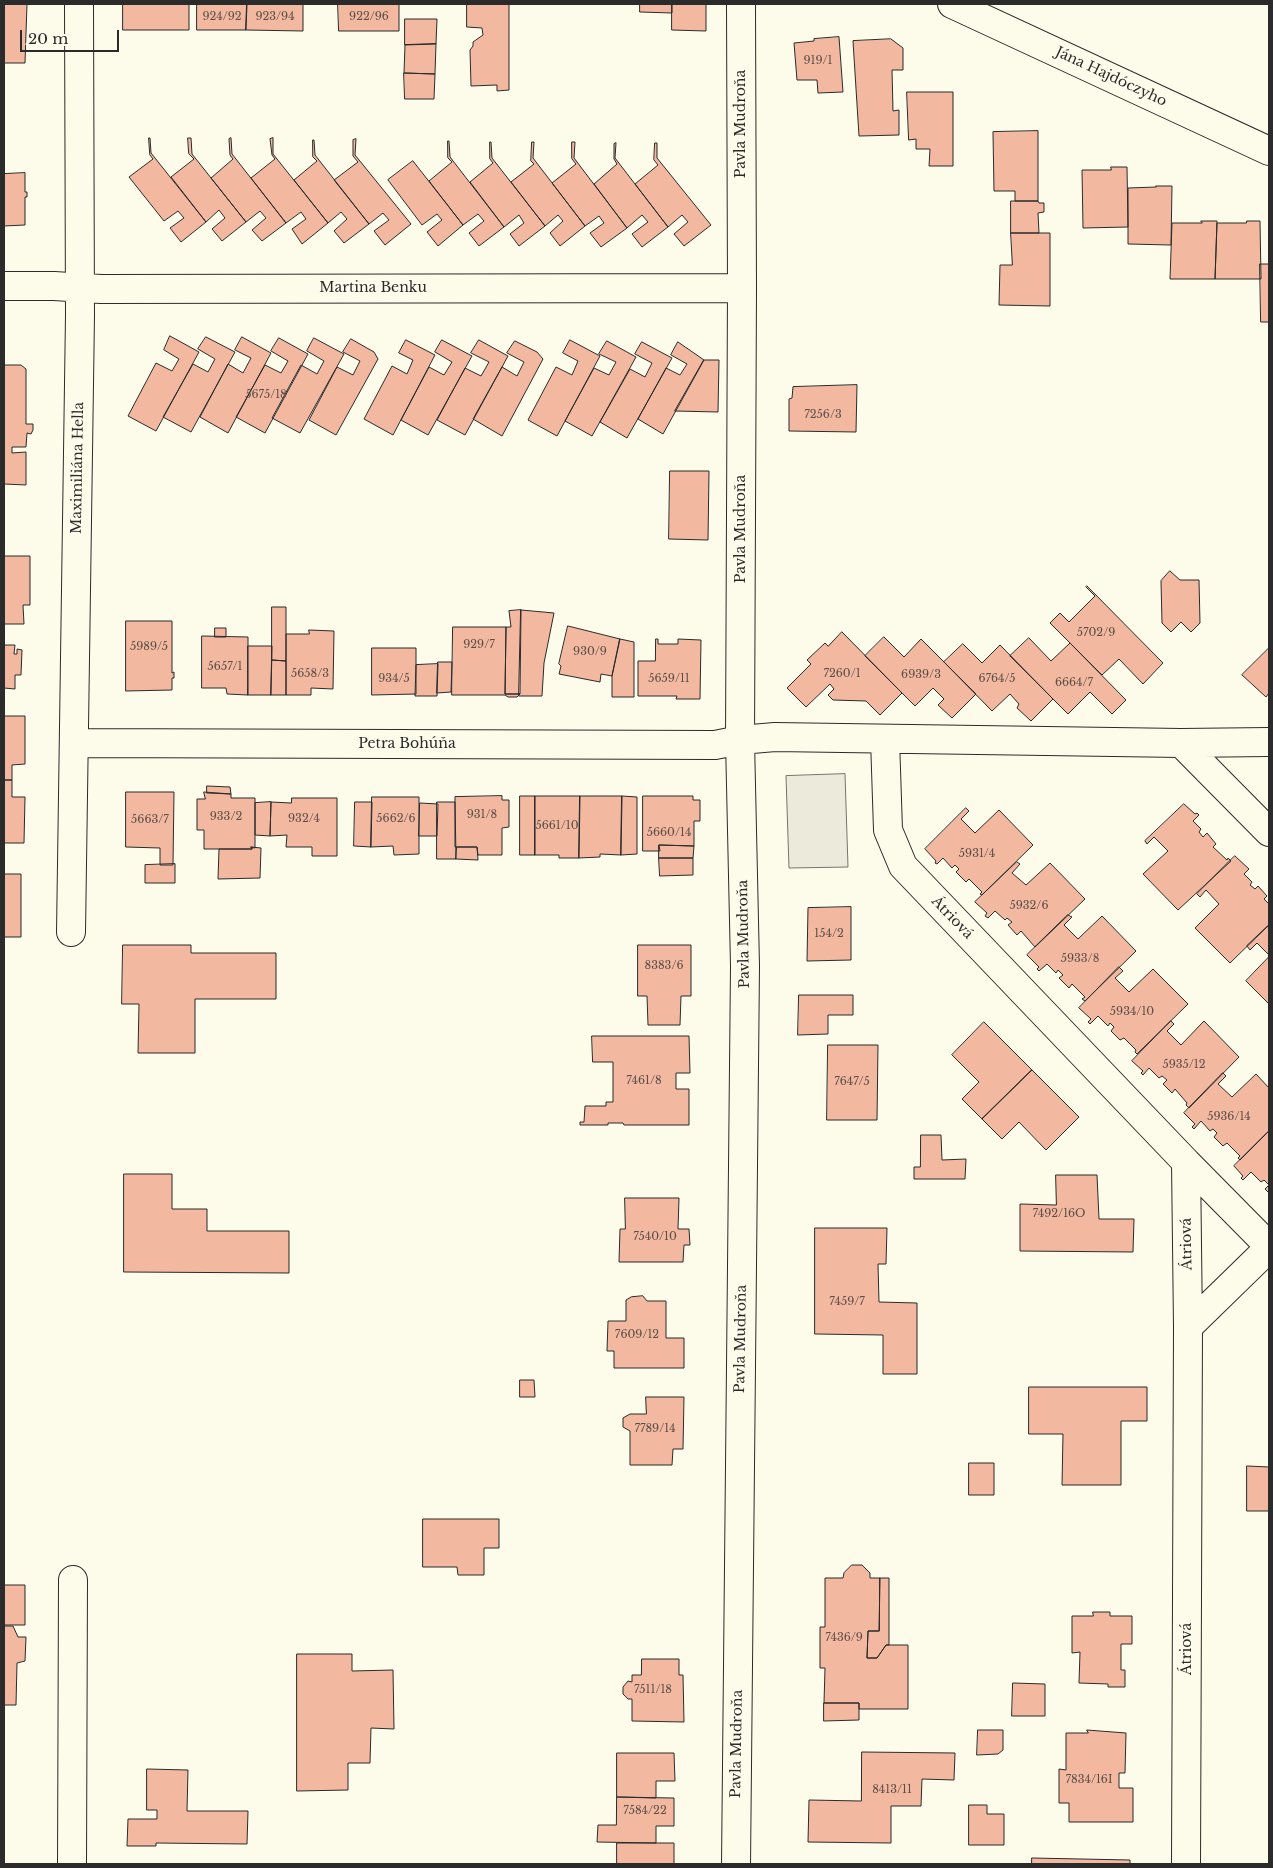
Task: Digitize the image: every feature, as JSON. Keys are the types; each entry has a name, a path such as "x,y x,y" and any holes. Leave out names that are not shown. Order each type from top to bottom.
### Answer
{"street":[{"name":"Maximiliána Hella","path":"71,932 80,315 79,4"},
{"name":"Pavla Mudroňa","path":"736,1864 745,966 740,740 741,4"},
{"name":"Jána Hajdóczyho","path":"952,4 1269,151"},
{"name":"Martina Benku","path":"4,286 79,288 742,288"},
{"path":"740,740 775,737 1181,743 1269,742"},
{"name":"Átriová","path":"885,739 888,830 904,866 1186,1162 1188,1327 1186,1864"},
{"name":"Petra Bohúňa","path":"74,743 715,745 740,740"},
{"path":"1181,743 1269,832"},
{"path":"1186,1162 1269,1247 1188,1327"},
{"path":"72,1864 73,1580"}],"shaded area":[{"path":"845,774 848,867 789,868 786,776"}],"building":[{"path":"4,4 27,4 25,63 4,63"},
{"path":"123,4 189,4 189,30 123,30"},
{"path":"197,4 247,4 246,30 197,30"},
{"path":"247,4 303,4 303,31 246,30"},
{"path":"338,4 399,4 399,31 339,31"},
{"path":"467,4 509,4 509,90 497,91 497,85 471,86 470,50 473,42 483,35 482,28 467,27"},
{"path":"640,4 672,4 672,13 640,12"},
{"path":"672,4 706,4 706,31 672,30"},
{"path":"405,19 437,19 436,44 405,45"},
{"path":"839,37 843,92 818,93 817,80 797,80 794,43"},
{"path":"891,39 903,48 903,70 892,70 893,111 899,110 899,135 859,136 853,41"},
{"path":"436,44 435,74 404,73 405,45"},
{"path":"404,73 435,74 434,99 405,99"},
{"path":"907,92 953,92 953,166 929,166 930,149 916,149 916,139 909,140"},
{"path":"1038,131 1038,201 1015,201 1015,191 994,191 993,132"},
{"path":"149,138 151,153 206,222 181,242 170,228 184,218 178,211 164,221 129,177 153,159 150,155"},
{"path":"188,138 191,138 192,154 246,222 222,241 212,229 225,218 219,210 206,222 171,177 194,159 189,154"},
{"path":"231,138 232,154 286,223 262,241 252,230 266,218 260,211 246,222 211,178 233,159 230,155 229,139"},
{"path":"273,138 273,154 328,223 302,244 292,229 306,219 301,212 286,223 251,178 275,159 272,155 270,139"},
{"path":"356,139 355,155 411,224 385,245 374,231 389,220 383,213 369,224 334,180 358,162 353,156 353,140"},
{"path":"313,140 315,155 369,224 344,243 334,231 347,219 341,212 328,223 294,180 317,161 313,157"},
{"path":"448,141 450,157 504,227 479,246 469,233 484,221 478,214 463,225 429,181 452,162 448,158"},
{"path":"490,142 492,158 545,226 519,246 510,234 524,223 519,215 504,227 470,182 493,163 490,159"},
{"path":"532,142 534,142 533,158 585,226 560,246 550,233 563,221 558,215 545,226 511,182 534,164 531,161"},
{"path":"572,142 575,142 574,158 627,228 601,247 590,233 604,223 599,216 585,226 552,183 576,164 572,159"},
{"path":"616,143 615,158 668,227 642,247 632,234 648,222 642,215 627,228 594,184 617,164 614,159 614,144"},
{"path":"655,143 657,143 657,158 711,225 684,246 674,234 688,222 682,215 668,227 635,184 658,165 654,160"},
{"path":"413,161 463,225 438,246 427,232 442,220 437,214 422,225 388,180"},
{"path":"1111,167 1127,167 1128,227 1083,228 1082,170 1111,170"},
{"path":"25,173 25,192 27,192 27,197 25,197 25,225 4,226 4,174"},
{"path":"1172,186 1171,245 1128,244 1128,188"},
{"path":"1011,201 1038,201 1039,203 1044,203 1044,212 1038,213 1039,233 1011,233"},
{"path":"1201,221 1217,221 1215,279 1170,279 1172,223 1202,223"},
{"path":"1247,221 1260,221 1261,279 1215,279 1217,223 1246,223"},
{"path":"1011,233 1050,233 1050,306 999,305 1000,265 1012,265"},
{"path":"1260,264 1269,264 1269,322 1261,322"},
{"path":"170,336 199,352 156,431 128,416 156,363 172,371 179,359 164,350"},
{"path":"206,337 235,352 191,432 163,417 193,364 208,372 215,359 198,349"},
{"path":"242,337 271,353 228,433 200,417 228,364 243,373 251,358 235,350"},
{"path":"279,338 308,354 265,433 236,417 265,365 281,373 288,361 271,351"},
{"path":"314,338 344,354 300,433 272,418 301,365 317,374 324,361 307,351"},
{"path":"351,339 374,352 378,359 336,435 309,420 337,367 353,375 360,361 343,352"},
{"path":"406,340 435,355 393,435 364,419 392,366 407,374 413,360 399,353"},
{"path":"442,340 472,356 428,435 401,420 429,367 444,375 452,362 435,352"},
{"path":"479,340 508,356 465,435 437,420 465,368 481,376 489,362 471,353"},
{"path":"570,340 600,356 557,436 528,420 556,367 572,375 578,361 563,353"},
{"path":"515,341 537,352 543,359 502,436 473,419 502,367 517,376 524,362 507,353"},
{"path":"607,341 636,357 592,436 565,421 594,368 609,375 616,362 599,354"},
{"path":"642,342 672,358 627,438 600,422 630,369 645,377 652,363 635,354"},
{"path":"678,342 704,360 663,434 638,419 666,368 680,375 687,364 671,355"},
{"path":"704,360 719,360 718,412 675,411"},
{"path":"4,365 21,365 26,369 26,424 33,424 33,430 31,434 27,433 26,447 12,447 12,453 26,452 26,485 4,484"},
{"path":"857,385 856,432 789,431 789,399 792,398 793,387"},
{"path":"670,471 709,471 708,540 669,539"},
{"path":"4,556 30,556 30,605 23,605 24,624 4,624"},
{"path":"1170,571 1180,580 1199,580 1200,623 1191,632 1181,622 1171,632 1162,623 1161,581"},
{"path":"1087,586 1163,663 1143,684 1119,659 1102,675 1050,623 1060,613 1069,622 1095,596"},
{"path":"272,607 286,607 286,661 272,660"},
{"path":"521,610 554,613 544,663 542,696 519,696"},
{"path":"521,610 520,694 505,694 506,627 511,627 509,611"},
{"path":"126,621 172,621 172,673 174,672 174,678 172,678 172,690 126,691"},
{"path":"568,626 620,639 612,676 601,674 600,682 559,674 561,666 559,664"},
{"path":"453,627 506,627 505,694 520,694 517,697 505,695 452,695"},
{"path":"215,628 226,628 226,637 215,637"},
{"path":"309,630 334,631 333,689 311,688 311,695 286,695 286,634 309,634"},
{"path":"842,632 902,693 880,715 866,701 833,700 828,695 834,689 830,684 806,707 787,688 811,664 807,660 825,643 828,646"},
{"path":"202,636 248,637 248,695 227,694 226,688 202,688"},
{"path":"884,637 904,657 921,639 976,694 952,718 938,705 944,699 933,688 915,706 865,656"},
{"path":"1029,638 1051,661 1070,643 1126,700 1112,714 1090,692 1068,714 1010,656"},
{"path":"620,639 634,642 634,697 612,697 612,676"},
{"path":"656,639 658,639 658,644 678,644 678,639 701,640 700,699 676,699 677,696 638,696 638,661 655,661"},
{"path":"963,644 982,663 1000,645 1053,699 1031,721 1017,708 1019,704 1010,694 992,711 944,662"},
{"path":"4,645 15,645 14,654 17,654 17,649 22,650 21,675 15,675 15,689 4,688"},
{"path":"248,646 272,646 271,695 248,695"},
{"path":"372,648 416,648 416,694 372,695"},
{"path":"1269,648 1269,693 1266,697 1242,675"},
{"path":"272,660 286,661 286,695 271,695"},
{"path":"438,662 452,662 451,692 437,693"},
{"path":"438,664 437,696 415,696 416,665"},
{"path":"4,716 25,716 25,764 12,765 12,780 4,780"},
{"path":"4,780 12,780 12,797 25,797 24,843 4,843"},
{"path":"207,786 230,787 231,794 207,793"},
{"path":"126,792 174,792 173,865 160,865 160,848 126,847"},
{"path":"204,792 231,794 231,798 255,798 255,848 204,849 204,830 197,830 197,799 205,799"},
{"path":"502,796 502,800 509,800 509,827 502,828 502,855 478,855 477,847 455,847 455,797"},
{"path":"520,796 535,796 535,855 520,855"},
{"path":"535,796 580,796 579,858 559,858 559,855 535,855"},
{"path":"580,796 622,796 621,855 600,854 600,857 579,858"},
{"path":"622,796 637,797 637,854 621,855"},
{"path":"643,796 693,796 693,800 700,800 700,821 694,821 694,846 659,845 660,851 643,851"},
{"path":"372,797 419,797 419,854 394,855 393,846 371,847"},
{"path":"292,798 337,798 337,856 312,856 312,847 286,847 287,835 270,836 271,802 291,803"},
{"path":"271,802 270,836 255,835 255,803"},
{"path":"355,802 372,802 371,847 354,846"},
{"path":"437,802 455,802 456,859 437,859"},
{"path":"420,803 438,804 437,836 419,836"},
{"path":"1184,804 1195,814 1199,815 1193,821 1201,829 1199,832 1203,837 1207,833 1216,844 1213,847 1227,860 1228,858 1231,861 1178,910 1143,874 1168,851 1154,837 1147,844 1145,841"},
{"path":"966,808 969,811 961,819 975,833 999,810 1033,845 982,895 980,894 982,892 969,879 966,882 956,872 959,869 955,865 952,868 943,858 937,864 935,863 936,861 925,849"},
{"path":"659,845 694,846 693,858 659,858"},
{"path":"251,847 261,848 260,878 218,879 219,849 252,849"},
{"path":"457,847 477,847 478,860 456,859"},
{"path":"1235,856 1249,869 1244,874 1252,882 1250,885 1255,889 1258,886 1267,896 1264,899 1269,904 1269,925 1230,963 1195,928 1219,904 1206,890 1200,897 1197,894"},
{"path":"659,858 693,858 693,875 660,876"},
{"path":"1017,862 1020,864 1012,873 1026,885 1050,863 1085,899 1035,947 1021,931 1017,935 1008,925 1012,922 1007,918 1005,920 995,911 988,918 985,916 987,913 975,902"},
{"path":"175,864 175,883 145,883 145,865"},
{"path":"4,874 21,874 21,937 4,937"},
{"path":"851,907 851,960 807,961 808,908"},
{"path":"1068,915 1072,917 1064,925 1078,939 1102,916 1136,951 1085,1001 1082,999 1085,997 1072,984 1069,988 1059,978 1063,975 1058,970 1056,973 1047,964 1039,971 1037,969 1039,967 1027,955"},
{"path":"1269,925 1269,955 1257,943 1250,950 1247,946"},
{"path":"123,945 191,945 191,953 276,953 276,999 195,999 195,1053 138,1053 139,1004 122,1004"},
{"path":"638,945 691,945 691,996 681,996 680,1025 648,1025 647,996 638,996"},
{"path":"1269,957 1269,1004 1246,981"},
{"path":"1119,967 1123,971 1115,978 1129,992 1153,969 1188,1004 1137,1054 1136,1050 1124,1038 1120,1040 1111,1031 1114,1027 1110,1023 1108,1026 1098,1016 1090,1024 1088,1022 1091,1019 1079,1008"},
{"path":"799,995 853,995 853,1015 828,1015 828,1034 798,1035"},
{"path":"1171,1021 1174,1024 1167,1031 1181,1045 1204,1021 1239,1057 1189,1108 1175,1089 1172,1093 1163,1084 1167,1080 1162,1076 1159,1078 1149,1068 1143,1075 1141,1073 1143,1071 1132,1061"},
{"path":"984,1022 1032,1070 982,1119 962,1099 979,1082 952,1055"},
{"path":"592,1036 689,1036 690,1073 676,1073 676,1089 689,1089 689,1125 624,1125 623,1123 608,1123 608,1125 580,1125 580,1122 584,1122 585,1106 606,1106 606,1102 613,1102 613,1062 593,1062"},
{"path":"828,1045 878,1045 877,1120 827,1120"},
{"path":"1032,1070 1079,1117 1046,1150 1019,1122 1002,1139 982,1119"},
{"path":"1223,1073 1226,1076 1218,1084 1232,1097 1256,1074 1269,1088 1269,1131 1240,1160 1238,1158 1240,1156 1227,1143 1223,1146 1214,1137 1217,1133 1213,1129 1210,1131 1201,1121 1194,1129 1192,1127 1195,1124 1184,1113"},
{"path":"1269,1131 1269,1185 1264,1180 1261,1182 1251,1172 1243,1180 1241,1178 1243,1176 1234,1166"},
{"path":"921,1135 941,1135 942,1160 966,1159 965,1179 914,1179 914,1167 920,1167"},
{"path":"124,1174 172,1174 172,1209 207,1209 207,1231 289,1231 289,1273 124,1272"},
{"path":"1056,1175 1097,1175 1099,1219 1134,1219 1133,1252 1020,1251 1020,1204 1056,1205"},
{"path":"1269,1185 1269,1193 1265,1189"},
{"path":"625,1198 679,1198 678,1229 689,1229 690,1245 684,1245 683,1262 619,1262 620,1229 625,1229"},
{"path":"815,1228 887,1228 886,1264 878,1264 879,1302 917,1303 917,1374 883,1374 883,1335 815,1334"},
{"path":"643,1296 647,1301 666,1301 666,1338 684,1338 684,1368 614,1368 614,1351 607,1351 608,1321 626,1321 626,1300 631,1297"},
{"path":"520,1380 534,1380 535,1397 520,1397"},
{"path":"1029,1387 1147,1387 1147,1421 1121,1421 1121,1485 1062,1485 1063,1434 1029,1434"},
{"path":"646,1397 684,1397 683,1449 673,1449 672,1465 630,1465 630,1431 623,1427 623,1418 630,1414 646,1414"},
{"path":"969,1463 994,1463 994,1495 969,1495"},
{"path":"1247,1466 1269,1467 1269,1511 1247,1511"},
{"path":"423,1519 499,1519 499,1548 484,1548 484,1575 458,1575 457,1567 423,1567"},
{"path":"852,1565 862,1565 870,1573 870,1578 880,1578 879,1631 868,1631 867,1658 877,1658 886,1645 908,1645 908,1709 859,1709 859,1703 824,1703 825,1668 820,1668 820,1627 825,1627 825,1578 843,1578 844,1573"},
{"path":"880,1578 889,1578 889,1645 886,1645 877,1658 867,1658 868,1631 879,1631"},
{"path":"4,1585 25,1585 25,1625 4,1625"},
{"path":"1093,1612 1110,1612 1110,1616 1132,1616 1132,1644 1121,1644 1121,1670 1125,1670 1125,1687 1108,1687 1108,1684 1079,1683 1080,1652 1072,1653 1072,1616 1093,1616"},
{"path":"4,1626 13,1626 18,1637 26,1637 25,1661 17,1663 16,1705 4,1705"},
{"path":"297,1654 352,1654 352,1671 393,1670 394,1729 371,1728 370,1763 348,1763 348,1790 297,1791"},
{"path":"642,1659 679,1659 679,1675 683,1675 684,1722 632,1721 632,1699 628,1699 623,1694 623,1687 628,1681 632,1682 632,1675 641,1675"},
{"path":"1013,1683 1045,1684 1045,1716 1012,1716"},
{"path":"824,1703 859,1703 859,1720 824,1721"},
{"path":"978,1730 1003,1730 1003,1750 998,1754 977,1755"},
{"path":"1087,1730 1126,1733 1125,1773 1119,1773 1119,1788 1133,1788 1133,1822 1069,1822 1069,1803 1059,1803 1059,1769 1066,1770 1066,1733 1088,1733"},
{"path":"862,1752 955,1753 954,1780 922,1779 921,1806 891,1806 891,1843 808,1842 809,1800 861,1801"},
{"path":"617,1753 674,1753 675,1781 656,1781 656,1798 617,1797"},
{"path":"147,1769 188,1770 187,1811 248,1811 247,1844 156,1843 156,1846 127,1846 128,1819 157,1819 157,1810 147,1810"},
{"path":"617,1797 674,1798 674,1826 656,1826 656,1843 597,1842 598,1825 616,1825"},
{"path":"969,1805 987,1805 987,1814 1004,1814 1004,1845 969,1845"},
{"path":"617,1843 674,1843 674,1864 617,1864"},
{"path":"1032,1858 1130,1860 1130,1864 1032,1864"}]}
